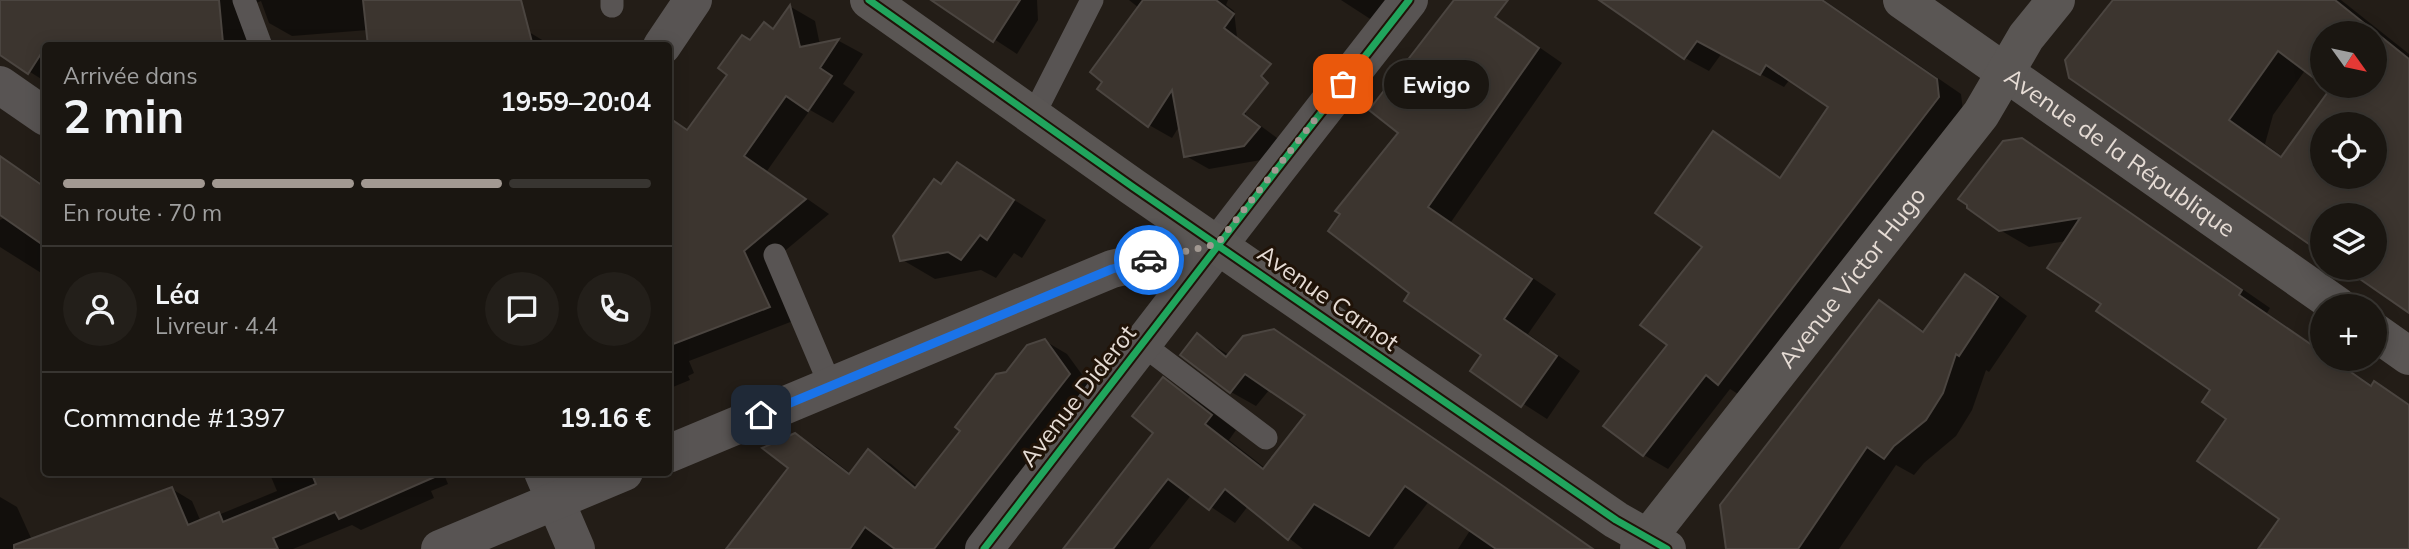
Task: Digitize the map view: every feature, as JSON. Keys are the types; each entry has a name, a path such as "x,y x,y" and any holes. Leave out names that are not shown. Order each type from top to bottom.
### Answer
{"street":[{"path":"665,42 693,0"},
{"name":"Avenue Carnot","path":"869,0 1651,545"},
{"name":"Avenue Diderot","path":"984,549 1217,244 1409,0"},
{"name":"Avenue de la République","path":"1902,0 2321,294"},
{"name":"Avenue Victor Hugo","path":"1651,545 1981,114 2026,37 2056,0"},
{"path":"0,85 42,114"},
{"path":"672,452 1112,269 1217,244"},
{"path":"2387,340 2409,356"},
{"path":"440,549 550,486 603,476"},
{"path":"550,486 576,549"}],"lane":[{"path":"244,0 260,42"},
{"path":"1032,116 1092,0"},
{"path":"775,255 831,387"},
{"path":"1142,344 1266,438"}],"building":[{"path":"0,0 219,0 223,42 42,42 42,52 28,74 0,55"},
{"path":"363,0 521,0 532,42 368,42"},
{"path":"931,0 1020,0 993,42"},
{"path":"1143,0 1216,0 1234,14 1224,28 1271,64 1261,76 1268,83 1243,114 1260,127 1244,146 1184,157 1172,90 1148,127 1097,89 1102,82 1090,72"},
{"path":"1454,0 1508,0 1495,17 1539,48 1428,207 1532,279 1504,319 1557,356 1521,407 1470,371 1481,355 1404,301 1409,293 1328,231 1340,214 1335,211 1398,133 1369,110"},
{"path":"1599,0 1822,0 1937,79 1939,97 1718,385 1706,375 1643,456 1603,426 1667,345 1640,325 1702,247 1655,213 1713,131 1780,178 1828,107 1766,65 1760,75 1697,41 1684,59"},
{"path":"2113,0 2335,0 2361,21 2310,21 2310,75 2278,51 2229,120 2281,157 2310,117 2310,189 2387,189 2387,112 2313,112 2324,98 2387,98 2387,41 2409,59 2409,313 2387,298 2387,294 2382,294 2361,280 2387,280 2387,203 2310,203 2310,245 2069,78 2065,60"},
{"path":"790,5 800,47 839,39 820,68 832,76 808,111 786,96 744,156 806,199 744,251 770,307 672,344 672,120 687,130 727,75 718,68 742,35 750,40 764,22 773,29"},
{"path":"2022,138 2242,290 2239,295 2310,344 2310,371 2349,371 2371,386 2374,381 2409,405 2409,549 2258,549 2279,519 2197,461 2226,419 2202,402 2210,390 2096,311 2101,304 2047,268 2080,218 1999,231 1958,199 2003,141"},
{"path":"0,156 42,185 42,244 0,215"},
{"path":"957,162 1014,200 987,240 980,235 961,260 948,252 900,261 893,236 934,179 941,184"},
{"path":"1965,274 1998,297 1959,356 1956,354 1943,393 1926,420 1894,446 1884,459 1867,447 1798,549 1726,549 1720,505 1879,300 1923,332"},
{"path":"1274,329 1593,549 1496,549 1405,486 1369,536 1314,504 1288,540 1225,489 1209,510 1168,479 1113,549 1063,549 1153,433 1132,416 1163,377 1212,415 1205,424 1263,469 1305,415 1245,374 1230,393 1180,355 1197,333 1226,357 1243,336"},
{"path":"1045,339 1070,374 934,549 895,549 865,527 850,549 726,549 788,468 762,448 795,433 849,474 868,449 915,488 960,431 955,427 996,374 1006,372 1027,345"},
{"path":"313,476 437,476 339,519 335,512 273,538 278,549 14,549 14,545 172,487 188,525 219,512 223,522 316,484"}],"cycle path":[{"path":"869,0 1133,187 1616,520 1667,549"},
{"path":"984,549 1409,0"}],"way so far":[{"path":"1149,260 1217,244 1343,84"}],"place":[{"name":"Ewigo","path":"1343,84"}],"route":[{"path":"761,415 1112,269 1149,260"}]}
